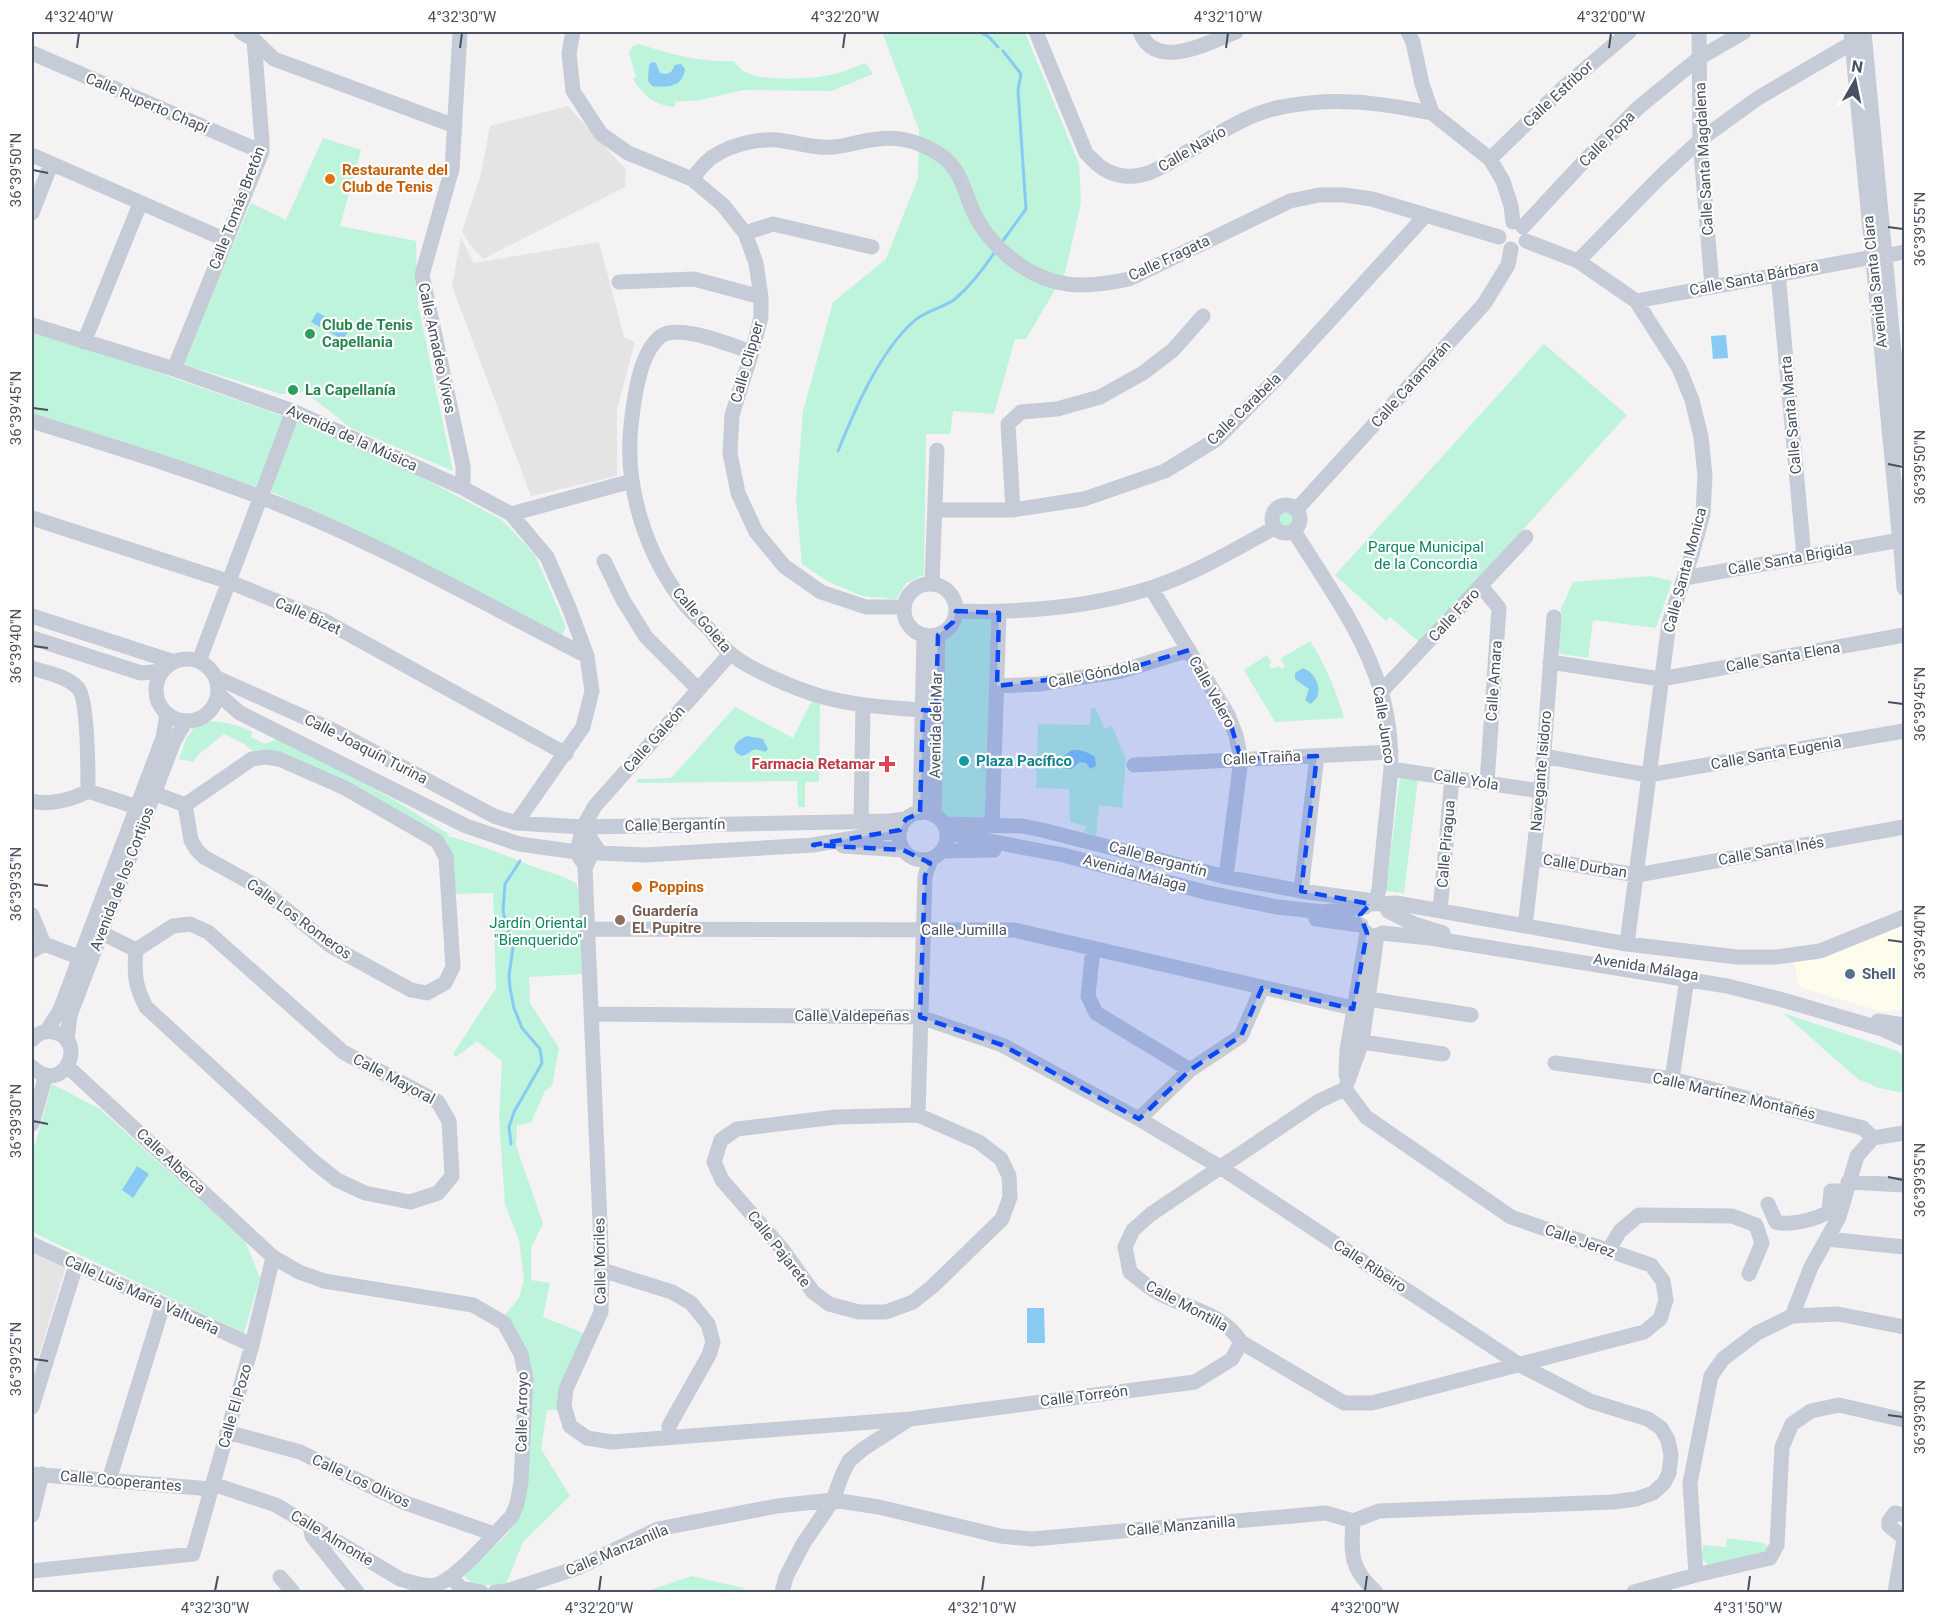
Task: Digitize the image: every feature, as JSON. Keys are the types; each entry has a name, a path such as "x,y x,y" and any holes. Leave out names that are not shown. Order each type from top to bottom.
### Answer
{"street":[{"path":"241,32 260,36 274,58 455,126"},
{"name":"Calle Amadeo Vives","path":"460,32 452,169 422,275 463,466 463,488"},
{"name":"Calle Clipper","path":"573,32 569,52 573,91 602,134 628,153 692,179 723,205 745,233 756,263 761,297 760,317 752,352 732,415 730,453 738,493 756,532 784,566 821,592 866,608 903,607"},
{"name":"Calle Navío","path":"1036,32 1086,153 1101,169 1124,176 1150,173 1240,122 1280,107 1327,101 1378,102 1432,112"},
{"path":"1140,32 1144,40 1160,51 1175,53 1236,32"},
{"path":"1408,32 1413,42 1422,84 1432,112 1490,159 1503,181 1520,230 1518,249 1511,249 1502,244 1499,237"},
{"name":"Calle Estribor","path":"1490,159 1565,86 1629,32"},
{"name":"Calle Santa Magdalena","path":"1699,32 1700,140 1712,286"},
{"name":"Calle Popa","path":"1499,237 1502,226 1520,230 1587,158 1632,114 1699,58 1744,32"},
{"path":"1578,261 1659,178 1700,140 1758,98 1860,34"},
{"name":"Avenida Santa Clara","path":"1860,34 1905,588"},
{"name":"Calle Tomás Bretón","path":"174,369 262,152 260,36"},
{"name":"Calle Ruperto Chapí","path":"32,54 262,152"},
{"name":"Calle Fragata","path":"692,179 712,157 734,146 756,140 781,140 814,147 834,147 898,138 925,144 945,158 961,177 972,210 982,228 998,248 1026,270 1038,276 1049,281 1076,285 1102,285 1129,279 1290,201 1319,195 1344,195 1372,199 1499,237"},
{"path":"32,156 226,240"},
{"path":"32,213 51,164"},
{"path":"84,342 140,204"},
{"name":"Calle Carabela","path":"935,510 1013,510 1084,499 1165,471 1216,439 1279,376 1425,216"},
{"path":"745,233 773,224 872,247"},
{"name":"Calle Santa Monica","path":"1520,230 1578,261 1636,301 1680,368 1692,400 1701,437 1705,476 1702,514 1669,623 1627,944"},
{"name":"Calle Catamarán","path":"1296,510 1484,304 1508,266 1511,249"},
{"name":"Calle Santa Bárbara","path":"1636,301 1778,273 1905,252"},
{"name":"Avenida Santa Clara","path":"1879,256 1905,458"},
{"name":"Calle Santa Marta","path":"1778,273 1804,557"},
{"path":"619,282 694,279 761,297"},
{"path":"1013,510 1008,424 1022,412 1057,409 1100,398 1143,373 1173,350 1203,316"},
{"name":"Avenida de la Música","path":"32,325 174,369 293,411 463,488 511,514 548,557 587,656 592,691 583,727 516,823"},
{"name":"Calle Goleta","path":"752,352 680,331 662,336 648,351 635,390 630,437 632,481 644,530 662,570 684,603 730,654 772,677 820,696 863,706 929,711"},
{"path":"199,661 293,411"},
{"path":"32,421 261,497 378,548 587,656"},
{"path":"932,583 937,450"},
{"path":"511,514 632,481"},
{"path":"1285,505 1296,510 1300,519 1294,531 1286,534 1274,528 1272,515 1277,508 1285,505"},
{"name":"Calle Bizet","path":"32,518 230,582 325,621 566,754"},
{"path":"956,611 999,613 1075,606 1151,588 1218,560 1274,528"},
{"name":"Calle Junco","path":"1294,531 1357,632 1381,692 1391,752 1391,769 1376,906"},
{"name":"Calle Faro","path":"1381,692 1526,537"},
{"name":"Calle Santa Brigida","path":"1684,578 1901,540"},
{"path":"604,561 623,600 646,637 698,689"},
{"path":"932,583 943,586 952,595 956,611 953,622 946,630 931,635 915,632 908,625 903,614 903,607 906,597 912,590 932,583"},
{"name":"Calle Amara","path":"1481,586 1499,608 1487,783"},
{"name":"Calle Velero","path":"1151,588 1228,715 1236,735 1241,759 1226,877"},
{"path":"992,825 999,613"},
{"path":"32,616 168,666"},
{"name":"Navegante Isidoro","path":"1525,926 1541,791 1554,617"},
{"name":"Avenida del Mar","path":"925,822 931,635"},
{"name":"Calle Santa Elena","path":"1550,662 1661,679 1905,635"},
{"path":"32,638 141,673 190,659 199,661 206,665 215,677 218,694 216,703 209,712 195,720 176,719 161,707 156,693 141,673"},
{"name":"Calle Góndola","path":"997,686 1041,684 1121,671 1189,650"},
{"name":"Calle Galeón","path":"590,852 583,827 595,806 730,654"},
{"path":"156,693 157,682 168,666"},
{"path":"32,668 67,680 80,690 84,706 88,790"},
{"name":"Calle Joaquín Turina","path":"215,677 335,732 494,816 516,823"},
{"path":"218,694 240,713 466,826 512,843 590,852 645,855 813,845 903,850"},
{"path":"861,822 863,706"},
{"path":"209,712 240,713"},
{"name":"Avenida de los Cortijos","path":"46,1032 60,1010 85,960 97,930 149,791 167,714"},
{"name":"Avenida de los Cortijos","path":"97,930 137,807 149,791 186,721"},
{"name":"Calle Santa Eugenia","path":"1543,756 1648,775 1905,731"},
{"name":"Calle Traiña","path":"1134,765 1391,752"},
{"path":"1300,891 1317,756"},
{"name":"Calle Los Romeros","path":"266,757 279,759 345,788 436,841 446,857 453,967 445,983 427,993 411,990 331,946 260,888 204,857 195,849 191,840 185,805 252,759 266,757"},
{"name":"Calle Yola","path":"1391,769 1541,791"},
{"name":"Calle Piragua","path":"1440,910 1452,777"},
{"path":"32,801 38,803 76,797 88,790 137,807"},
{"path":"149,791 185,805"},
{"path":"813,845 925,822"},
{"path":"925,822 899,837 903,850 907,854 931,856"},
{"path":"918,1115 924,876 931,856 945,845 925,822"},
{"name":"Calle Bergantín","path":"516,823 583,827 925,822 1042,830 1226,877 1300,891 1366,900 1376,906 1396,903 1627,944 1715,955 1776,957 1820,951 1905,917"},
{"name":"Avenida Málaga","path":"925,822 1229,897 1317,915 1372,931 1430,938 1727,986 1783,999 1882,1029 1905,1039"},
{"path":"583,827 590,852"},
{"name":"Calle Santa Inés","path":"1636,875 1905,827"},
{"name":"Calle Moriles","path":"590,852 585,868 602,1270 601,1312 566,1389 564,1406 570,1426 587,1438 612,1442 910,1419"},
{"name":"Avenida Málaga","path":"931,856 1011,852 1046,857 1185,893 1317,915"},
{"name":"Calle Durban","path":"1533,858 1636,875"},
{"path":"1317,915 1376,906"},
{"path":"1345,1089 1362,1042 1362,1006 1372,931 1360,915 1376,906"},
{"path":"1372,931 1386,930 1391,921 1376,906"},
{"name":"Avenida Málaga","path":"1376,906 1414,924 1440,932 1714,977 1779,992 1880,1022 1905,1024"},
{"path":"32,915 38,947 85,960"},
{"name":"Calle Mayoral","path":"190,924 208,932 343,1052 438,1102 449,1121 452,1176 438,1193 410,1202 365,1193 337,1180 313,1161 146,1007 137,990 134,971 136,950 173,926 190,924"},
{"name":"Calle Jumilla","path":"588,929 1014,930 1262,988 1362,1006 1471,1015"},
{"path":"97,930 136,950"},
{"path":"1093,948 1088,996 1096,1013 1190,1070"},
{"name":"Avenida de los Cortijos","path":"67,1066 71,1053 67,1041 70,1015 85,960"},
{"path":"1672,1079 1687,979"},
{"path":"1139,1119 1190,1070 1242,1036 1262,988"},
{"path":"1345,1089 1347,1050 1362,1006"},
{"name":"Calle Valdepeñas","path":"591,1014 920,1017 1002,1045 1139,1119 1220,1167"},
{"path":"32,1040 40,1033 46,1032 58,1033 67,1041"},
{"path":"1362,1042 1443,1054"},
{"name":"Calle Martínez Montañés","path":"1555,1063 1672,1079 1863,1128 1873,1138"},
{"path":"38,1071 58,1074 67,1066"},
{"name":"Calle Alberca","path":"67,1066 273,1257"},
{"path":"32,1089 38,1071"},
{"path":"32,1124 38,1071"},
{"name":"Calle Montilla","path":"1345,1089 1318,1101 1151,1214 1133,1230 1125,1247 1130,1272 1156,1292 1203,1311 1232,1328 1241,1342 1344,1403 1372,1403 1520,1365"},
{"name":"Calle Jerez","path":"1345,1089 1366,1117 1511,1217 1651,1266 1663,1281 1666,1300 1660,1319 1644,1332 1520,1365"},
{"name":"Calle Pajarete","path":"918,1115 979,1142 1000,1159 1009,1176 1010,1197 1002,1219 933,1286 913,1302 886,1312 859,1312 829,1304 813,1292 782,1249 722,1180 714,1162 721,1140 737,1129 836,1118 918,1115"},
{"path":"1792,1316 1812,1267 1839,1216 1857,1156 1873,1138 1905,1133"},
{"name":"Calle Ribeiro","path":"1220,1167 1520,1365"},
{"path":"1768,1204 1776,1222 1785,1225 1824,1215 1829,1210 1831,1191 1847,1187 1905,1185"},
{"path":"1608,1251 1620,1230 1639,1215 1732,1216 1756,1225 1762,1244 1749,1274"},
{"path":"1827,1239 1905,1247"},
{"name":"Calle Luis María Valtueña","path":"32,1244 252,1345"},
{"name":"Calle El Pozo","path":"32,1570 193,1554 252,1345 273,1257"},
{"name":"Calle Arroyo","path":"273,1257 299,1272 324,1281 473,1305 504,1323 521,1353 526,1379 521,1482 517,1504 512,1516 450,1577"},
{"path":"32,1407 76,1264"},
{"path":"602,1270 672,1292 691,1303 708,1324 713,1342 709,1355 669,1426 670,1437"},
{"path":"110,1480 163,1305"},
{"path":"1696,1575 1690,1483 1711,1376 1723,1359 1756,1333 1792,1316 1838,1314 1905,1327"},
{"name":"Calle Torreón","path":"910,1419 1195,1382 1232,1359 1241,1342"},
{"path":"1376,1593 1354,1567 1351,1546 1353,1521 1379,1511 1613,1502 1653,1494 1664,1484 1670,1473 1671,1455 1668,1440 1661,1428 1648,1419 1590,1401 1520,1365"},
{"path":"1634,1593 1696,1575 1770,1558 1777,1545 1782,1447 1791,1424 1811,1411 1839,1405 1905,1420"},
{"path":"782,1593 786,1577 803,1544 833,1500 849,1461 862,1449 910,1419"},
{"name":"Calle Los Olivos","path":"227,1432 300,1452 403,1502 494,1534"},
{"path":"32,1515 37,1474"},
{"name":"Calle Cooperantes","path":"37,1474 212,1487"},
{"name":"Calle Almonte","path":"212,1487 276,1505 400,1579 420,1586 435,1585 450,1577"},
{"name":"Calle Manzanilla","path":"495,1593 577,1568 658,1529 777,1506 833,1500 879,1507 999,1536 1032,1539 1326,1513 1353,1521"},
{"path":"1895,1593 1904,1539 1889,1526 1889,1521 1895,1513 1905,1515"},
{"path":"310,1525 312,1536 357,1593"},
{"path":"280,1577 293,1593"},
{"path":"450,1577 461,1588 481,1593"}],"highlighted area":[{"path":"956,611 999,613 997,686 1121,671 1189,650 1228,715 1241,759 1317,756 1301,891 1370,904 1360,915 1367,933 1353,1009 1262,988 1241,1036 1190,1070 1139,1119 1002,1045 920,1017 925,876 930,863 903,850 813,845 900,830 906,819 920,813 923,710 936,711 938,635 953,622"}],"shaded area":[{"path":"568,106 626,170 625,187 483,259 470,245 462,231 481,174 490,126"},
{"path":"461,238 474,263 599,242 624,337 635,342 617,409 617,476 531,496 452,286"},
{"name":"Shell","path":"1904,925 1904,1009 1883,1012 1799,987 1794,962"},
{"path":"32,1250 66,1266 32,1379"}],"green space":[{"path":"882,32 1025,32 1079,164 1081,203 1065,273 1026,339 1015,339 994,414 953,411 950,434 926,434 924,575 906,583 896,599 862,596 827,581 802,564 796,500 803,411 833,302 886,259 918,178 919,130"},
{"path":"639,44 686,57 710,61 734,61 744,72 761,77 793,79 816,77 838,73 865,63 873,74 832,91 743,90 700,100 675,102 675,107 650,99 633,79 636,77 629,53 633,46"},
{"name":"Club de Tenis Capellania","path":"323,138 361,150 340,226 416,241 418,304 453,471 351,428 305,392 281,394 182,364 251,203 286,220"},
{"path":"32,333 128,362 308,425 412,472 502,520 535,555 566,627 561,637 275,493 32,415"},
{"name":"Parque Municipal de la Concordia","path":"1544,344 1627,415 1420,643 1390,617 1386,621 1335,575"},
{"path":"1285,510 1291,513 1294,519 1291,525 1285,528 1279,525 1276,519 1279,513"},
{"path":"1651,576 1672,581 1656,628 1593,620 1588,658 1561,654 1559,650 1561,609 1573,582"},
{"path":"959,614 995,616 989,822 945,821 941,817 941,637 953,627"},
{"path":"1310,641 1330,678 1344,718 1275,722 1244,670 1267,655 1271,662 1269,665 1271,669 1279,666 1281,669 1285,667 1281,658"},
{"path":"812,701 820,703 819,782 805,782 805,807 798,807 797,781 637,783 637,779 671,778 735,707 793,738"},
{"path":"1091,708 1095,708 1105,729 1112,726 1126,759 1122,808 1099,805 1096,836 1085,832 1086,826 1070,822 1069,789 1036,788 1038,724 1090,725"},
{"name":"Jardín Oriental \"Bienquerido\"","path":"210,721 232,724 253,732 250,737 265,744 278,739 393,799 450,835 446,836 468,842 576,883 580,899 582,974 529,977 530,1003 559,1048 552,1086 545,1091 531,1123 517,1125 516,1146 543,1223 531,1248 531,1280 550,1283 543,1317 586,1334 559,1410 547,1410 541,1449 570,1496 523,1542 506,1584 475,1586 464,1576 507,1534 520,1515 533,1384 504,1316 519,1298 524,1279 519,1240 505,1205 499,1117 502,1061 477,1041 456,1057 453,1054 496,988 493,893 454,894 453,858 445,837 445,840 308,765 276,751 253,751 243,743 224,734 198,755 193,762 179,759 186,739 195,726"},
{"path":"1400,776 1418,778 1404,893 1386,891"},
{"path":"1783,1013 1897,1051 1904,1056 1904,1093 1879,1088 1858,1079"},
{"path":"52,1084 100,1109 245,1241 260,1278 244,1333 32,1232 32,1155"},
{"path":"1727,1538 1763,1543 1769,1547 1765,1553 1708,1565 1702,1558 1703,1545 1726,1547"},
{"path":"692,1576 744,1588 743,1592 644,1592"}],"water":[{"path":"652,62 656,63 660,73 666,74 671,72 675,65 681,64 685,69 684,75 678,83 673,85 652,86 648,81 649,65"},
{"path":"317,312 349,330 343,340 311,322"},
{"path":"1726,335 1728,358 1713,359 1711,336"},
{"path":"1303,668 1312,674 1318,684 1318,695 1310,704 1305,700 1309,689 1295,679 1295,673"},
{"path":"747,736 763,739 768,749 765,752 755,750 742,756 737,754 735,745"},
{"path":"1072,750 1084,751 1095,757 1096,766 1090,769 1086,763 1080,762 1071,769 1066,769 1061,765 1061,758"},
{"path":"137,1166 149,1174 133,1198 122,1190"},
{"path":"1027,1308 1044,1308 1045,1343 1027,1343"}],"waterway":[{"path":"980,32 989,37 998,47"},
{"path":"1002,242 1026,209 1018,90 1021,74 1003,51"},
{"path":"838,451 861,399 890,348 914,321 951,302 961,294 996,250"},
{"path":"511,1144 509,1127 514,1112 542,1063 540,1049 522,1028 514,1008 510,988 509,975 513,948 503,911 505,884 520,861"}],"place":[{"name":"Restaurante del Club de Tenis","path":"330,179"},
{"name":"Club de Tenis Capellania","path":"310,334"},
{"name":"La Capellanía","path":"293,390"},
{"name":"Plaza Pacífico","path":"964,761"},
{"name":"Farmacia Retamar","path":"887,764"},
{"name":"Poppins","path":"637,887"},
{"name":"Guardería EL Pupitre","path":"620,920"},
{"name":"Shell","path":"1850,974"}]}
